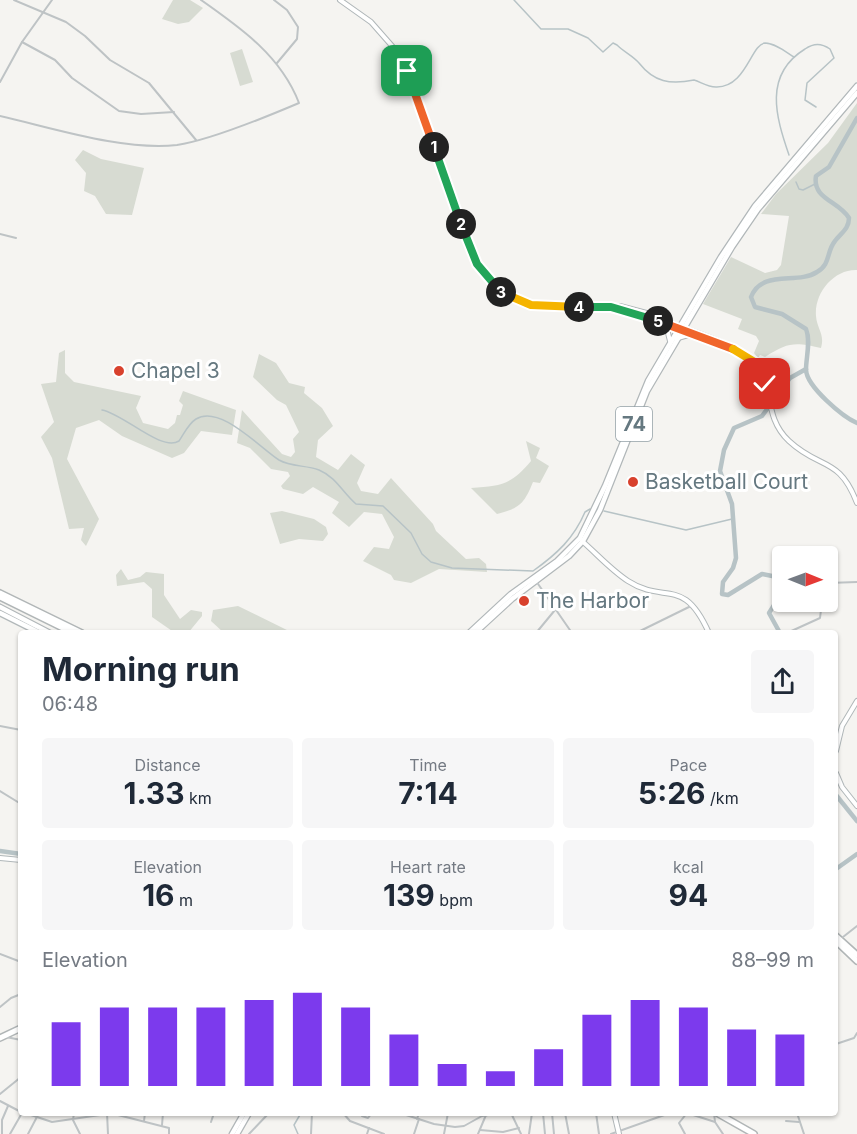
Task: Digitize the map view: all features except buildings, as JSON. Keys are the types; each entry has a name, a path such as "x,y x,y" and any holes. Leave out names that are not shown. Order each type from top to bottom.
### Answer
{"highway":[{"path":"0,593 76,630"},
{"path":"0,597 67,630"},
{"path":"838,938 857,955"},
{"path":"838,943 857,961"},
{"path":"2,1037 18,1029"},
{"path":"721,1116 754,1134"}],"main road":[{"name":"74","path":"472,630 511,594 559,564 581,540 600,510 647,392 684,318 708,277 755,206 857,86"},
{"name":"74","path":"581,540 606,486 643,391 670,341 705,292 750,219 857,93"},
{"path":"676,338 694,333"},
{"name":"74","path":"478,630 536,579"},
{"path":"0,608 44,630"},
{"path":"0,613 34,630"},
{"path":"232,1134 242,1116"},
{"path":"237,1134 247,1116"}],"street":[{"path":"14,0 44,11 76,29 110,60 149,83 196,140"},
{"path":"0,82 22,42 52,0"},
{"path":"0,116 127,143 162,146 196,140 299,103 277,63 256,41 201,0"},
{"path":"274,0 287,10 298,27 297,39 277,63"},
{"path":"340,0 371,22 400,55 471,252 491,284 508,296 531,305 638,309 753,360 763,374 771,414 788,440 806,455 834,467 843,475 857,503"},
{"path":"22,42 55,60 72,78 119,111 141,114 174,112"},
{"path":"0,234 16,238"},
{"path":"667,322 684,318"},
{"path":"667,322 670,341"},
{"path":"581,540 627,581 640,587 676,594 693,605 707,630"},
{"path":"536,579 570,630"},
{"path":"838,583 857,582"},
{"path":"642,630 693,605"},
{"path":"538,630 555,610"},
{"path":"794,630 820,618 821,612"},
{"path":"838,743 842,726 857,701"},
{"path":"0,726 18,729"},
{"path":"838,778 842,787 857,806"},
{"path":"0,791 18,802"},
{"path":"0,858 18,860"},
{"path":"843,937 857,926"},
{"path":"0,954 18,961"},
{"path":"0,1007 18,995"},
{"path":"838,1043 854,1038 857,1033"},
{"path":"2,1037 18,1040"},
{"path":"0,1094 18,1079"},
{"path":"0,1101 18,1111"},
{"path":"2,1134 2,1120 8,1106"},
{"path":"10,1134 20,1116"},
{"path":"32,1116 52,1122 95,1116"},
{"path":"73,1116 72,1120 80,1134"},
{"path":"107,1116 108,1134"},
{"path":"118,1116 169,1128 170,1134"},
{"path":"144,1121 145,1116"},
{"path":"162,1126 163,1116"},
{"path":"211,1122 213,1116"},
{"path":"249,1134 266,1116"},
{"path":"311,1134 312,1116"},
{"path":"346,1116 350,1121 381,1134"},
{"path":"363,1116 369,1118 370,1116"},
{"path":"409,1116 445,1126 459,1126 481,1116"},
{"path":"414,1134 418,1116"},
{"path":"444,1134 447,1116"},
{"path":"478,1134 483,1116"},
{"path":"480,1130 521,1132 513,1116"},
{"path":"529,1134 531,1116"},
{"path":"543,1116 545,1134"},
{"path":"552,1116 554,1134"},
{"path":"566,1116 569,1134"},
{"path":"596,1116 599,1134"},
{"path":"615,1116 618,1133"},
{"path":"611,1134 662,1116"},
{"path":"684,1116 679,1122 685,1134"},
{"path":"696,1116 715,1122 723,1134"},
{"path":"715,1122 716,1116"},
{"path":"798,1116 804,1134"},
{"path":"28,1134 35,1117"},
{"path":"786,1121 799,1122"},
{"path":"459,1126 459,1134"},
{"path":"367,1134 369,1128"}],"shaded area":[{"path":"173,0 190,0 203,8 189,22 178,24 162,19"},
{"path":"242,49 253,82 240,86 230,53"},
{"path":"857,103 857,270 833,278 818,299 816,316 822,339 821,348 792,345 780,348 765,357 760,355 758,358 754,353 759,341 756,336 738,329 742,319 703,304 731,257 765,273 777,270 781,265 789,216 761,214 776,194 828,143"},
{"path":"83,150 101,159 144,168 132,215 106,214 95,196 84,191 86,173 75,160"},
{"path":"65,350 65,373 74,382 141,396 136,408 143,423 168,429 175,423 177,415 180,415 183,405 179,401 183,391 236,410 232,435 201,431 184,453 172,458 122,436 99,420 76,428 67,459 99,519 86,546 81,540 84,528 69,529 52,458 41,437 54,422 41,384 56,382 59,353"},
{"path":"259,354 276,363 289,383 305,387 304,393 322,408 333,426 318,440 316,457 338,470 351,454 365,465 357,483 361,491 378,494 391,478 433,524 436,531 466,559 479,558 486,564 487,572 439,569 411,583 394,580 391,575 363,561 374,547 389,549 394,537 382,514 364,512 349,527 332,513 339,502 313,487 303,494 283,489 281,486 290,476 288,472 271,469 250,448 237,443 242,410 282,454 291,457 295,452 293,439 299,432 286,405 277,400 253,377"},
{"path":"526,441 540,448 536,458 549,466 540,483 533,482 520,504 511,510 497,514 471,488 498,485 517,475 531,461"},
{"path":"282,511 314,519 326,527 328,534 323,541 299,539 280,544 270,513"},
{"path":"121,569 128,580 140,577 146,572 164,574 164,595 180,619 191,610 202,612 202,616 190,630 171,630 152,617 152,589 144,582 117,586 116,575"},
{"path":"238,606 287,630 221,630 211,621 213,610"}],"waterway":[{"path":"514,0 541,29 568,29 588,38 603,52 613,43 651,74 670,82 694,80 713,87 726,85 741,74 756,50 765,43 776,46 794,57"},
{"path":"789,155 777,112 778,84 783,71 792,59 808,47 818,44 830,49 834,58 807,83 805,100 816,107"},
{"path":"857,118 829,167 816,176 818,190 849,218 846,228 832,245 826,262 821,269 809,276 763,283 756,288 751,297 755,307 782,314 806,329 808,339 806,370 812,385 843,415 857,423"},
{"path":"796,182 799,189 803,190 815,184"},
{"path":"772,576 762,574 728,595 722,594 723,582 733,568 736,558 732,504 720,471 724,450 734,428 762,416 790,378 806,369"},
{"path":"102,410 121,418 153,437 171,443 179,441 188,426 196,419 206,416 228,422 279,460 288,464 314,468 325,473 356,504 383,506 411,533 422,554 431,562 452,568 533,571 564,545 576,530 585,512 590,509"},
{"path":"604,511 686,530 732,519"},
{"path":"772,608 769,613 778,630"},
{"path":"838,797 857,821"},
{"path":"0,851 18,854"},
{"path":"838,868 857,854"},
{"path":"298,1134 294,1125 299,1116"}],"place":[{"name":"Chapel 3","path":"119,371"},
{"name":"Basketball Court","path":"633,482"},
{"name":"The Harbor","path":"524,601"}],"route":[{"path":"407,71 421,116 471,252 483,273 499,291 531,305 611,307 679,327 747,356 761,370 765,384"}]}
